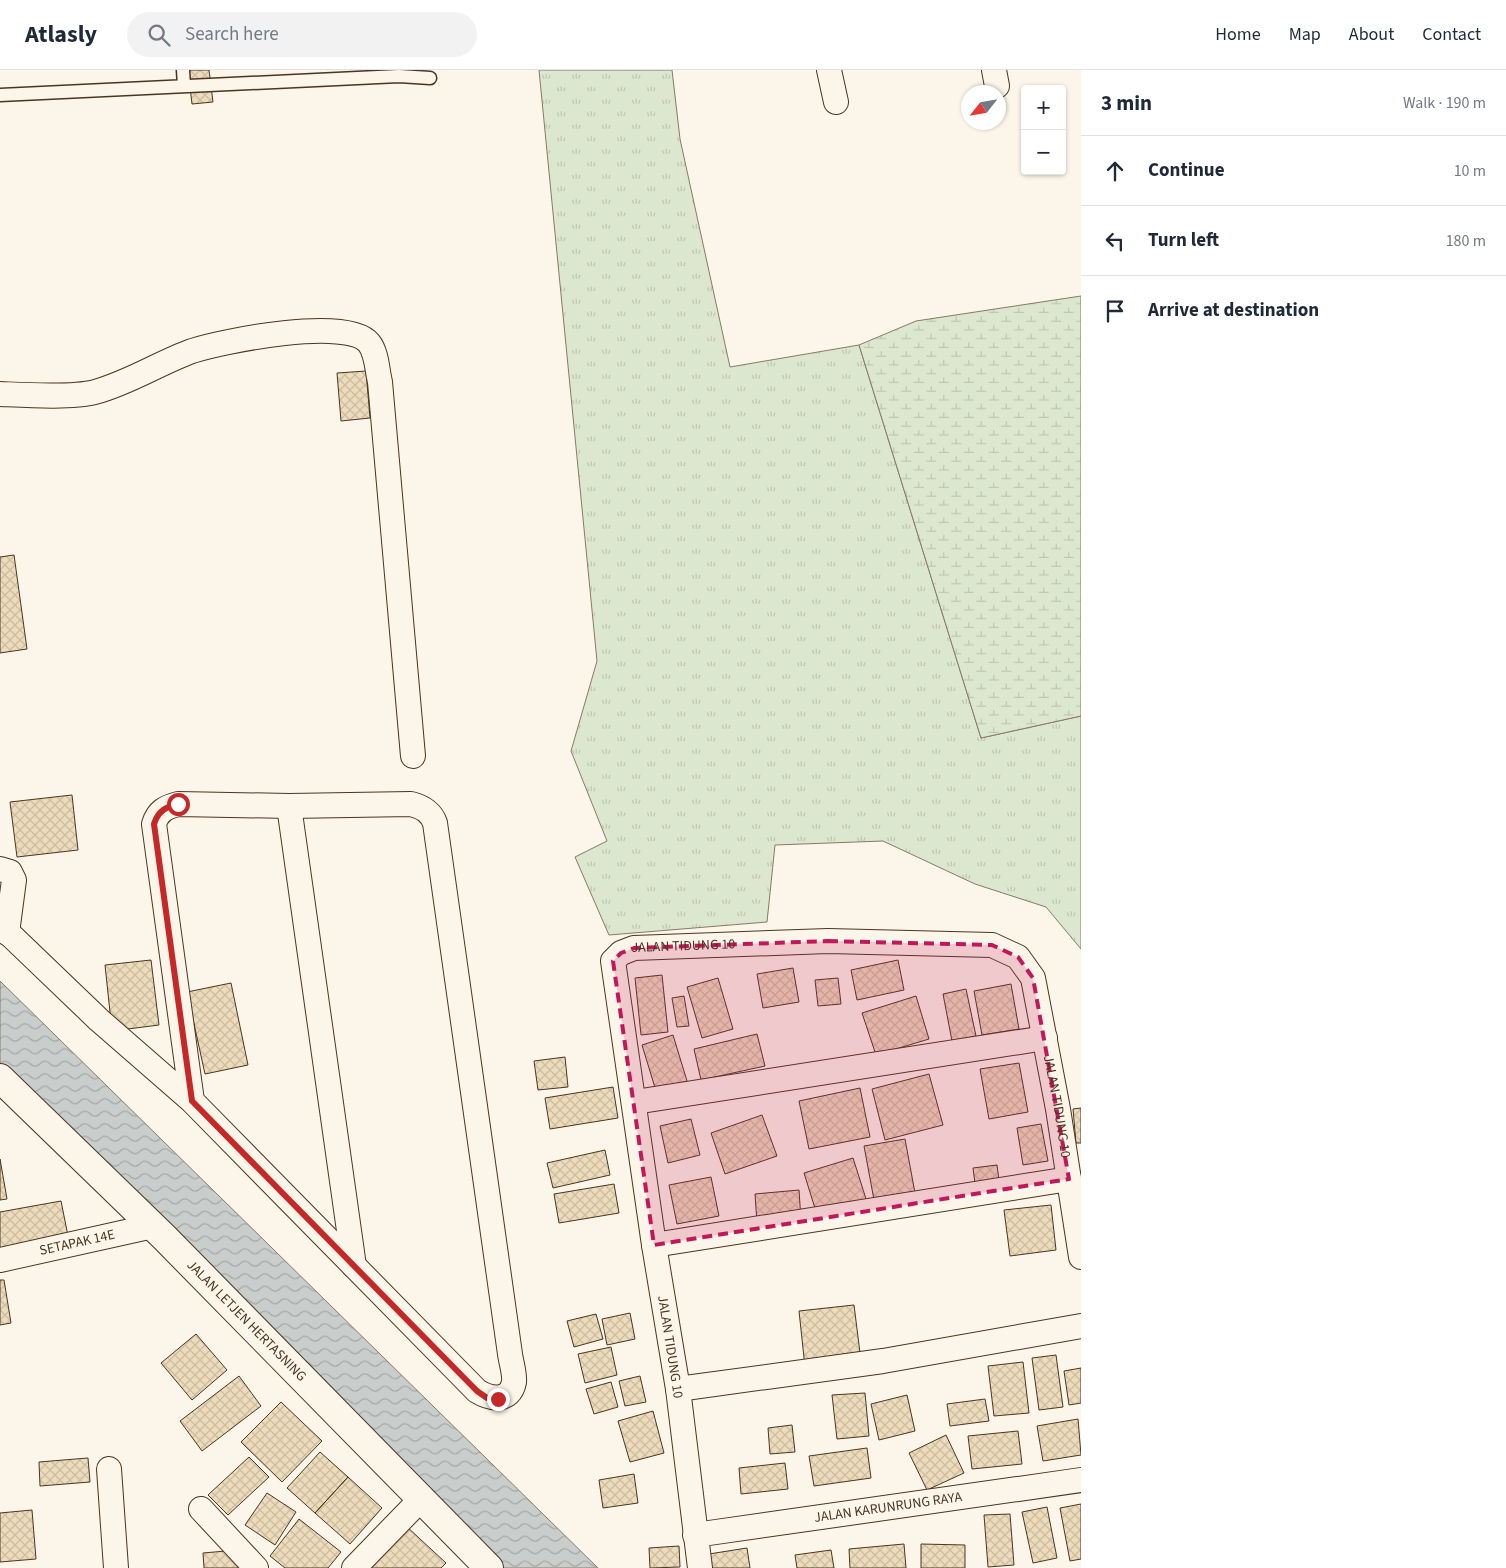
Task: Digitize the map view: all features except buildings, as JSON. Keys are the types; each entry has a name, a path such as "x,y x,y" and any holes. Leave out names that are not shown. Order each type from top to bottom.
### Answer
{"street":[{"path":"828,70 836,102"},
{"path":"0,394 91,393 118,386 192,352 237,340 327,329 355,333 368,342 374,354 380,382 413,756"},
{"path":"0,869 10,872 14,880 4,929 99,1020 192,1101 477,1391 487,1398 498,1399 507,1393 514,1382 432,816 421,806 411,804 289,806 178,804 168,806 161,811 154,824 192,1101"},
{"path":"289,806 354,1266"},
{"name":"JALAN TIDUNG 10","path":"700,1568 678,1389 654,1245 614,961 621,952 634,948 828,940 992,945 1018,957 1033,978 1045,1038 1081,1257"},
{"path":"634,1102 1045,1038"},
{"name":"JALAN LETJEN HERTASNING","path":"0,1078 153,1226 489,1568"},
{"path":"654,1245 1069,1179"},
{"name":"SETAPAK 14E","path":"0,1260 153,1226"},
{"path":"678,1389 883,1361 1081,1326"},
{"path":"109,1469 116,1568"},
{"name":"JALAN KARUNRUNG RAYA","path":"695,1535 1081,1480"},
{"path":"354,1568 421,1499"},
{"path":"201,1509 256,1568"}],"lane":[{"path":"183,70 184,86"},
{"path":"0,95 184,86 255,76 399,76 430,78"}],"highlighted area":[{"path":"828,941 992,945 1018,957 1033,978 1069,1179 654,1245 613,961 621,953 634,948"}],"green space":[{"path":"539,70 672,70 680,139 730,367 859,345 981,738 1081,716 1081,949 1046,907 975,884 883,841 775,845 767,922 609,935 575,857 607,841 571,751 597,661"},
{"path":"1081,296 1081,716 981,738 859,345 916,321"}],"water":[{"path":"0,981 598,1568 502,1568 455,1525 0,1069"}],"route":[{"path":"178,804 168,806 161,811 156,817 154,824 192,1101 477,1391 487,1398 498,1399"}]}
